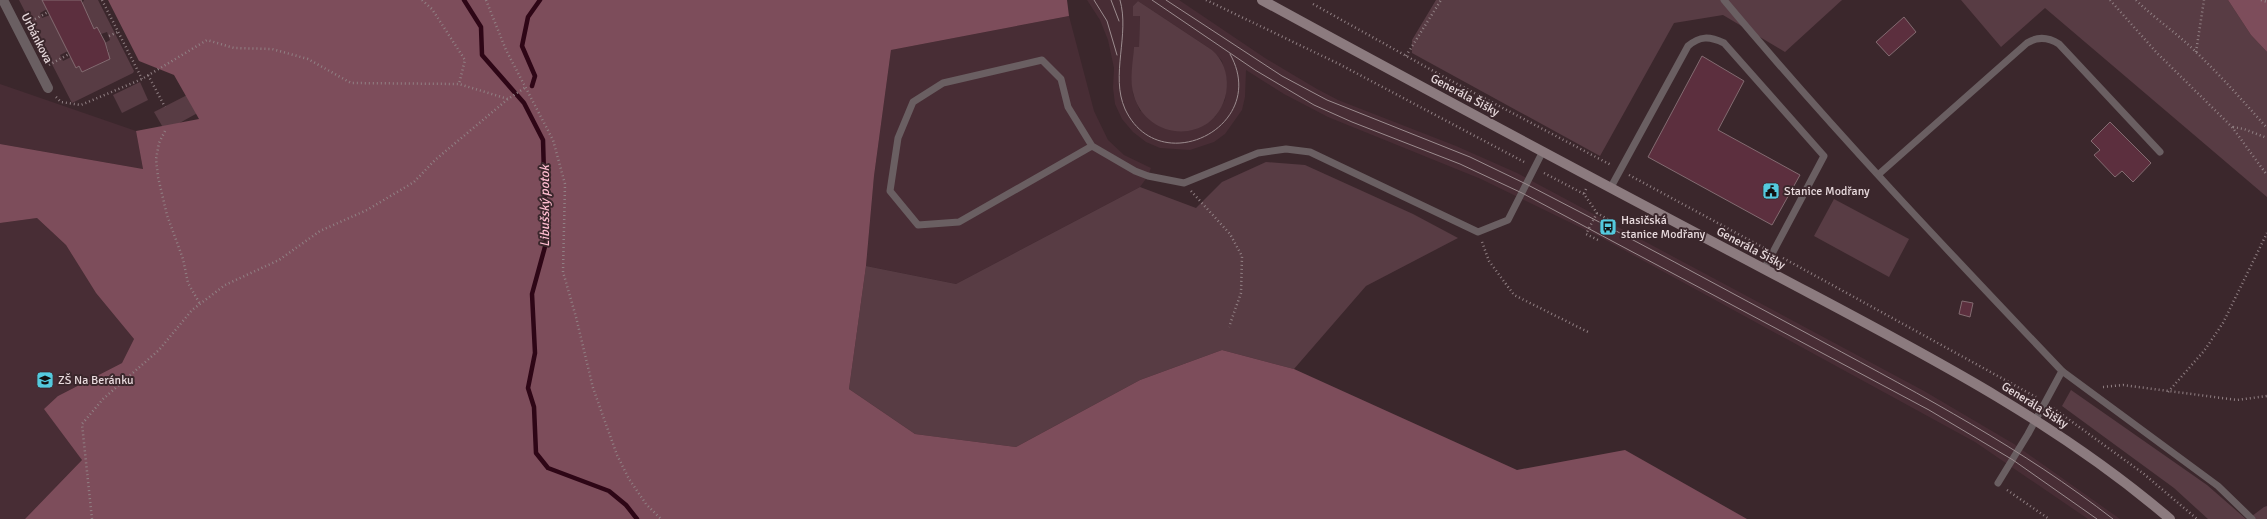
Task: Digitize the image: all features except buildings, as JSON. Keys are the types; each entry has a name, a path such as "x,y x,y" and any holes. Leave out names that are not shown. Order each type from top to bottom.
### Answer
{"main road":[{"name":"Generála Šišky","path":"1262,0 1902,343 2036,419 2140,493 2170,519"}],"street":[{"name":"Urbánkova","path":"3,0 48,88"}],"lane":[{"path":"1724,0 1769,53 1879,174 2062,371 2218,486 2252,519"},
{"path":"1611,187 1688,46 1697,38 1711,37 1724,43 1824,156 1764,269"},
{"path":"1879,174 2026,43 2039,38 2052,40 2059,44 2160,152"},
{"path":"1092,146 959,222 918,225 890,191 898,138 913,102 943,83 1042,60 1061,79 1068,107 1092,146 1135,171 1148,176 1184,183 1258,153 1286,150 1310,152 1478,232 1508,220 1543,151"},
{"path":"1998,483 2036,419 2062,371"}],"path":[{"path":"102,0 142,78"},
{"path":"422,0 432,9 465,60 459,84"},
{"path":"486,0 506,50 553,140 565,184 563,272 576,317 593,388 617,455 629,479 646,504 661,519"},
{"path":"1206,0 1339,64 1584,194"},
{"path":"1406,56 1441,0"},
{"path":"2110,0 2119,7 2156,52 2232,127 2267,175"},
{"path":"2136,0 2154,18 2172,30 2196,52 2267,128"},
{"path":"2196,52 2204,0"},
{"path":"2261,0 2267,2"},
{"path":"1313,4 1406,56 1772,252 2045,402 2144,474 2197,519"},
{"path":"28,23 48,12"},
{"path":"109,36 118,32"},
{"path":"48,88 61,102 81,104 148,75 207,40 234,48 272,49 308,59 351,83 459,84 508,99"},
{"path":"48,64 70,54"},
{"path":"148,75 165,106"},
{"path":"92,519 82,424 103,399 159,350 192,310 225,286 279,260 320,231 367,210 414,182 435,160 508,99 526,87"},
{"path":"2232,127 2244,129 2267,138"},
{"path":"164,131 159,143 156,159 158,177 167,215 183,259 188,283 200,304"},
{"path":"1184,183 1230,234 1242,256 1241,293 1229,327"},
{"path":"1597,213 1586,234 1598,240"},
{"path":"1478,232 1489,261 1514,295 1588,332"},
{"path":"2168,392 2204,351 2223,323 2267,233"},
{"path":"2087,388 2123,385 2237,400 2267,396"},
{"path":"1998,483 2049,519"}],"shaded area":[{"path":"19,0 42,0 47,9 40,13 42,18 50,15 54,24 57,23 68,51 60,55 63,61 71,57 76,68 79,66 82,72 110,59 105,43 110,40 107,32 101,34 97,28 94,29 82,4 84,0 98,0 134,71 133,73 72,103"},
{"path":"108,0 1067,0 1069,16 891,50 874,176 866,266 849,389 915,434 1016,447 1140,380 1222,350 1294,369 1517,470 1625,450 1747,519 25,519 82,460 44,409 58,396 122,363 134,339 96,293 66,245 37,218 0,223 0,144 143,169 136,131 199,119 174,75 139,61"},
{"path":"1087,0 1179,0 1265,58 1317,89 1338,100 1456,146 1517,173 1924,391 2014,444 2120,519 2088,519 1975,442 1600,237 1481,179 1328,117 1284,94 1246,70 1245,97 1242,110 1225,134 1214,142 1190,150 1160,148 1146,142 1133,132 1122,119 1115,104 1113,88 1114,68 1108,40 1100,20","holes":["1138,1 1212,50 1222,61 1227,82 1225,100 1215,117 1140,111 1133,94 1132,85 1134,47 1139,47 1140,16 1133,15 1133,6"]},
{"path":"1436,0 1842,0 1785,52 1723,15 1674,23 1600,156 1412,53 1412,40"},
{"path":"1961,0 2228,0 2251,35 2267,52 2267,197 2045,8 2001,47"},
{"path":"2228,0 2267,0 2267,52 2251,35"},
{"path":"1138,1 1212,50 1224,67 1227,87 1221,107 1216,116 1208,123 1197,129 1175,131 1164,128 1145,116 1139,107 1134,96 1132,78 1134,47 1139,47 1140,16 1133,16 1133,6"},
{"path":"1069,16 1094,111 1108,140 1124,155 1151,168 1148,176 1140,187 956,284 866,266 874,176 891,50"},
{"path":"140,82 148,100 122,113 113,95"},
{"path":"0,84 136,131 143,169 0,144"},
{"path":"193,92 203,110 165,131 154,112"},
{"path":"1266,162 1305,165 1413,214 1458,238 1366,286 1294,369 1222,350 1140,380 1016,447 915,434 849,389 866,266 956,284 1140,187 1196,208 1222,182"},
{"path":"1834,199 1909,239 1889,277 1814,236"},
{"name":"ZŠ Na Beránku","path":"37,218 66,245 96,293 134,339 122,363 58,396 76,449 82,460 25,519 0,519 0,223"},
{"path":"2071,390 2207,485 2246,519 2208,519 2174,488 2062,406"},
{"path":"2267,506 2267,519 2248,519 2264,507"}],"waterway":[{"name":"Libušský potok","path":"464,0 481,27 482,55 524,103 543,140 546,243 532,294 535,353 528,388 534,407 536,453 548,468 609,491 626,505 637,519"},
{"path":"532,86 535,76 522,46 528,17 540,0"}],"tram line":[{"path":"1094,0 1107,21 1117,55"},
{"path":"1111,0 1119,21"},
{"path":"1120,0 1123,27 1119,69 1121,96 1125,109 1141,131 1162,141 1184,143 1206,136 1224,122 1236,103 1239,80 1230,54"},
{"path":"1152,0 1255,70 1314,105 1352,122 1460,164 1522,193 1929,410 2013,460 2097,519"},
{"path":"1166,0 1282,76 1327,100 1470,157 1526,184 1638,242 1935,403 1972,424 2044,469 2113,519"}],"place":[{"name":"Stanice Modřany","path":"1771,191"},
{"name":"Hasičská stanice Modřany","path":"1608,227"},
{"name":"ZŠ Na Beránku","path":"45,380"}]}
